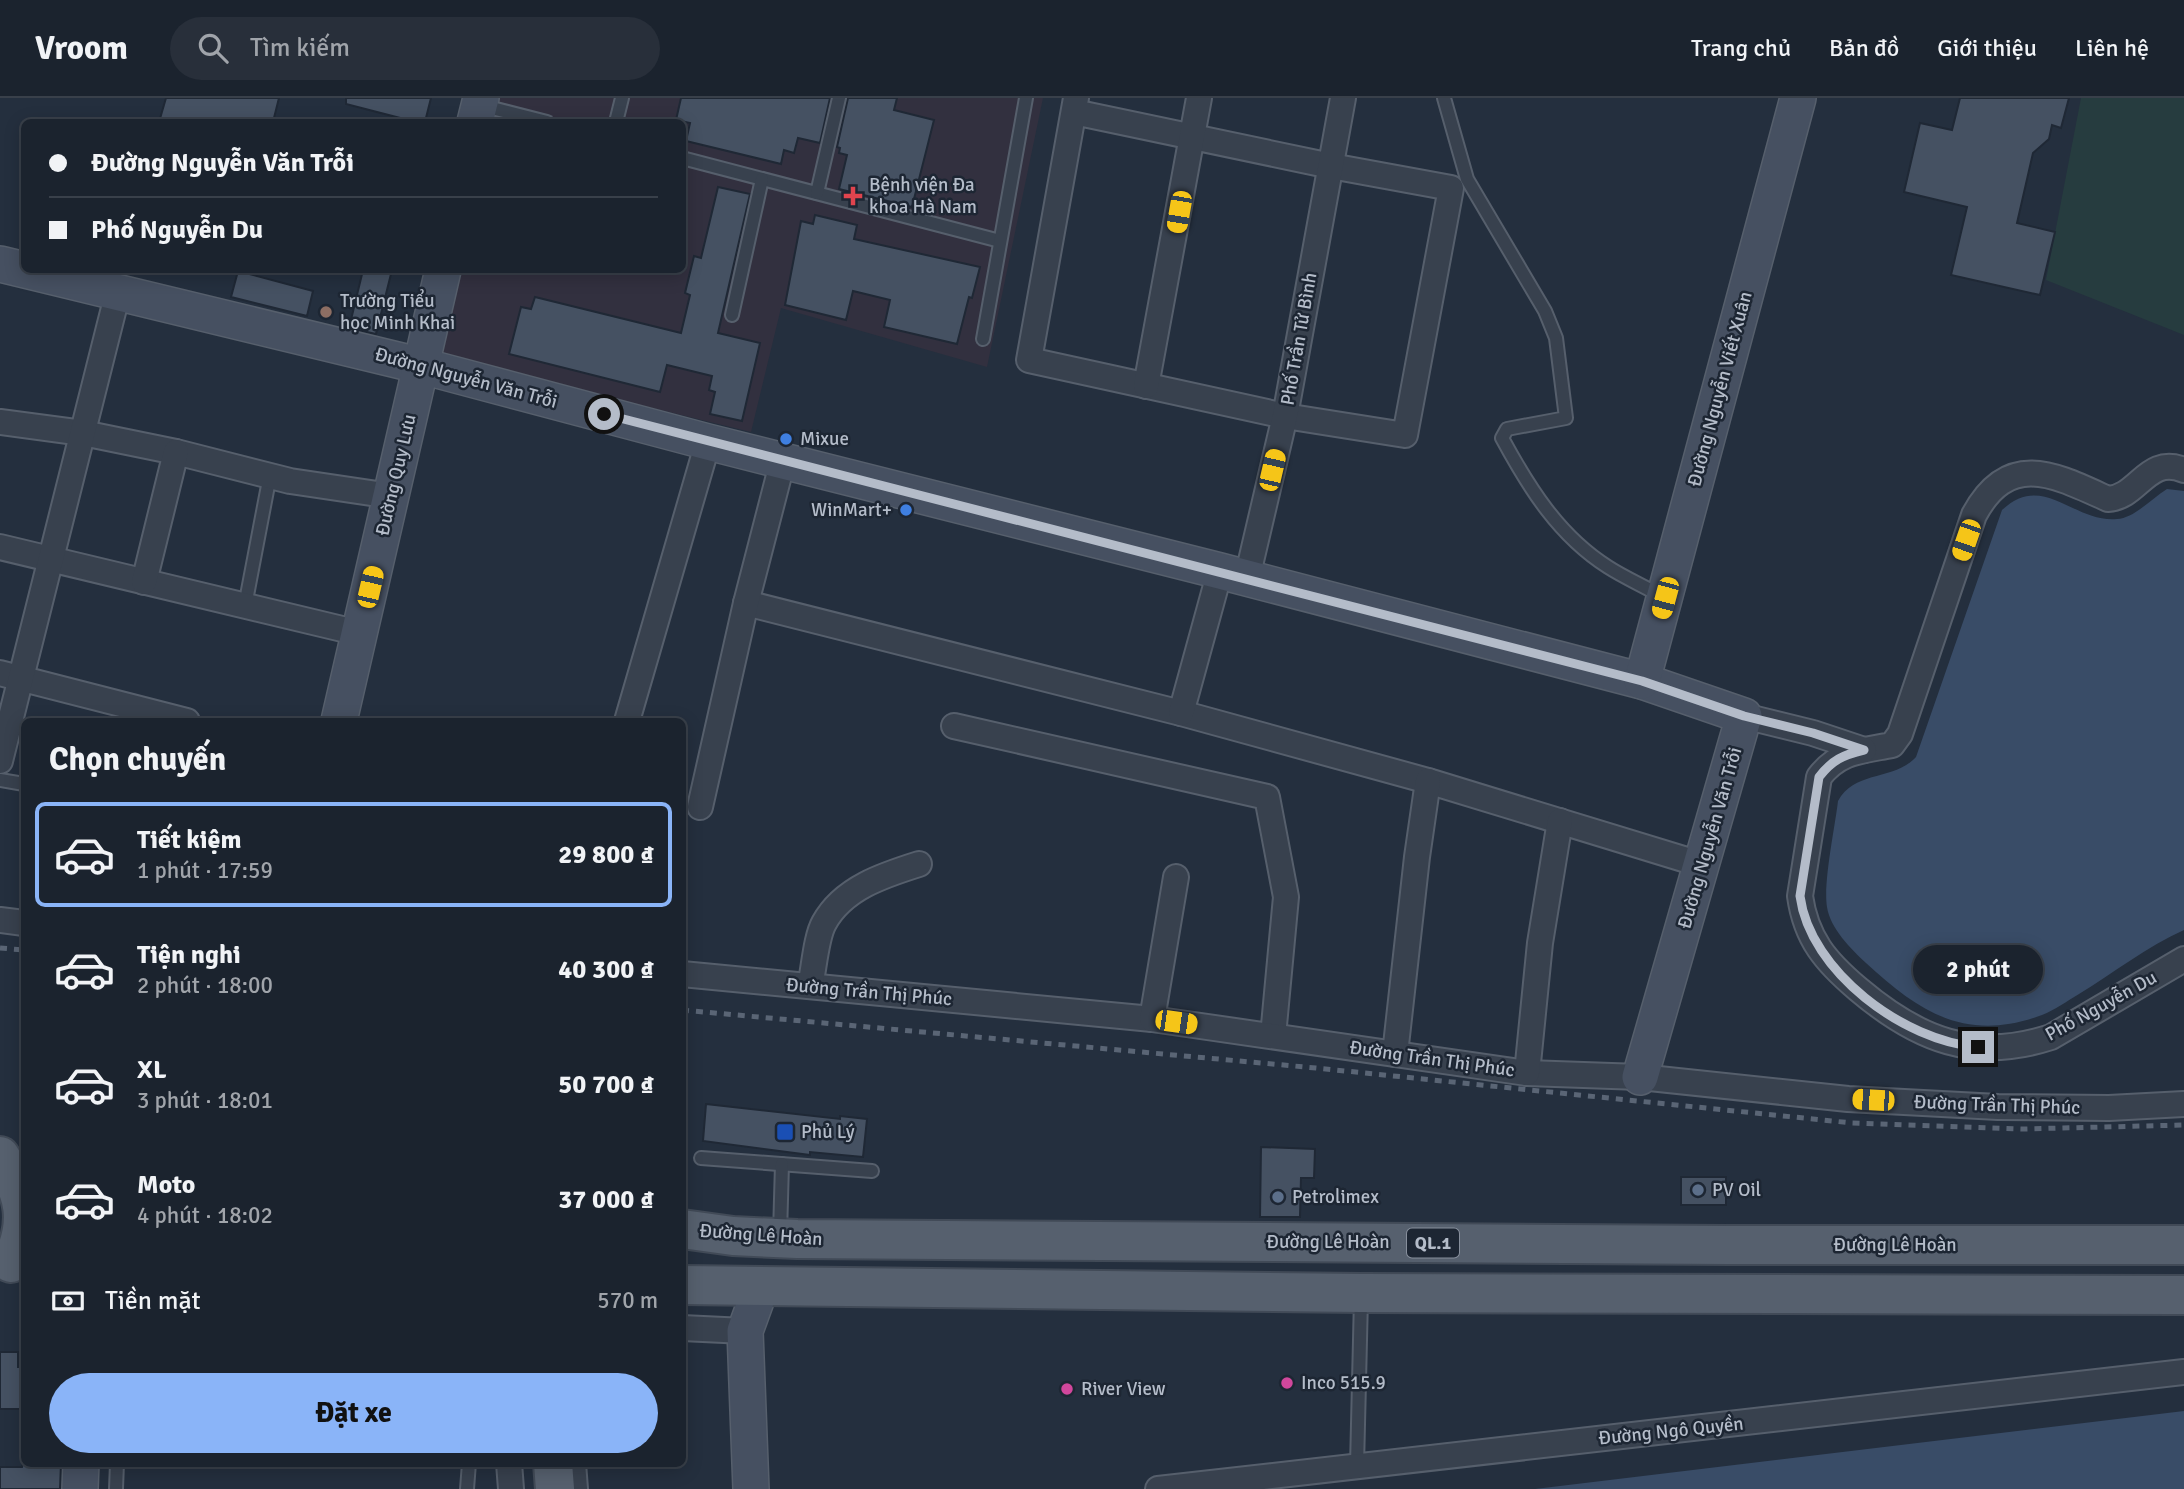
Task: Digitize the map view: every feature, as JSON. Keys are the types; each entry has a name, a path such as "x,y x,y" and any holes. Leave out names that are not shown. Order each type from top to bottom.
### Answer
{"main road":[{"path":"9,1174 21,1212"},
{"name":"Đường Lê Hoàn","path":"686,1229 788,1239 2184,1245"},
{"path":"12,1263 21,1239"},
{"path":"779,1288 788,1239"},
{"path":"1269,1291 1271,1242"},
{"path":"1725,1295 1726,1245"},
{"path":"2128,1296 2130,1246"},
{"path":"686,1285 1361,1293 2184,1294"}],"street":[{"path":"1146,386 1199,98"},
{"name":"Phố Trần Tử Bình","path":"1181,713 1233,574 1285,416 1343,98"},
{"name":"Đường Nguyễn Viết Xuân","path":"1642,681 1798,98"},
{"path":"1075,105 1192,137 1331,166 1459,183 1405,435 1285,416 1029,360 1075,105"},
{"name":"Đường Nguyễn Văn Trỗi","path":"0,264 21,269"},
{"name":"Đường Nguyễn Văn Trỗi","path":"38,273 422,366 708,442 1233,574 1642,681 1744,716 1640,1077"},
{"name":"Đường Quy Lưu","path":"340,718 442,273"},
{"path":"0,761 10,676 51,560 118,292"},
{"path":"0,422 83,433 270,475 391,496"},
{"path":"628,718 708,442"},
{"path":"144,582 176,452"},
{"path":"700,807 746,603 783,460"},
{"name":"Phố Nguyễn Du","path":"2184,470 2166,465 2154,470 2116,498 2108,499 2055,476 2036,472 2016,475 1998,484 1984,498 1975,516 1900,734 1892,745 1845,754 1829,763 1819,777 1800,896 1809,932 1829,964 1889,1015 1923,1035 1960,1045 1996,1048 2027,1044 2051,1037 2184,959"},
{"path":"0,547 359,633"},
{"path":"746,603 1181,713 1428,781 1703,865"},
{"path":"10,676 175,718"},
{"path":"1744,716 1813,733 1864,750"},
{"path":"954,726 1267,797 1286,897 1273,1036"},
{"path":"1395,1054 1428,781"},
{"path":"1527,1073 1540,943 1560,821"},
{"path":"810,986 824,923 842,902 851,892 887,874 919,864"},
{"path":"1152,1019 1176,877"},
{"path":"0,920 21,923"},
{"name":"Đường Trần Thị Phúc","path":"686,974 1152,1019 1527,1073 1640,1077 1848,1099 1998,1107 2109,1108 2184,1104"},
{"path":"751,1489 745,1331 779,1288"},
{"path":"686,1328 745,1331"},
{"name":"Đường Ngô Quyền","path":"1158,1489 1905,1406 2184,1372"},
{"path":"80,1467 80,1489"},
{"path":"509,1467 511,1489"}],"lane":[{"path":"617,119 622,98"},
{"path":"817,193 839,98"},
{"path":"983,339 1026,98"},
{"path":"1444,98 1459,183 1545,311 1556,338 1566,418 1507,429 1502,438 1527,485 1563,530 1607,566 1665,598"},
{"path":"479,108 532,119"},
{"path":"686,159 1000,241"},
{"path":"732,315 762,179"},
{"path":"244,606 270,475"},
{"path":"0,780 21,784"},
{"path":"701,1158 872,1171"},
{"path":"782,1164 788,1239"},
{"path":"1357,1466 1361,1293"},
{"path":"116,1489 117,1467"},
{"path":"467,1489 469,1467"}],"shaded area":[{"name":"Bệnh viện Đa khoa Hà Nam","path":"499,98 1043,98 987,367 781,308 751,432 438,356 457,273 686,273 686,119 494,119"}],"green space":[{"path":"2081,98 2184,98 2184,335 2046,280"}],"water":[{"path":"2167,489 2184,491 2184,930 2042,1015 2015,1023 1990,1026 1946,1018 1926,1009 1886,981 1848,945 1832,923 1826,897 1838,801 1854,784 1897,770 1916,757 2002,510 2017,499 2045,497 2086,514 2117,519 2137,511"},
{"path":"2184,1411 2184,1489 1535,1489"}],"building":[{"path":"166,98 279,98 274,119 160,119"},
{"path":"346,98 431,98 426,119 400,119 346,104"},
{"path":"681,98 830,98 820,143 798,138 794,153 784,150 781,164 686,141 690,123 686,122 686,119 676,119"},
{"path":"848,98 897,98 894,110 934,120 912,207 839,189 847,155 839,153 840,148 837,147"},
{"path":"1960,98 2069,98 2061,128 2052,125 2049,139 2033,153 2017,223 2055,232 2040,295 1951,275 1967,207 1904,192 1920,123 1952,130"},
{"path":"718,187 750,194 718,333 760,343 742,421 710,414 715,392 709,390 712,376 667,365 660,392 509,354 521,307 531,309 535,297 681,333 690,295 685,293 694,256 701,258"},
{"path":"815,215 857,225 854,239 980,267 957,344 884,327 890,300 853,291 846,320 785,305 801,221 813,224"},
{"path":"237,273 313,291 307,316 231,297"},
{"path":"362,273 391,273 376,334 349,328"},
{"path":"706,1104 840,1119 840,1116 867,1119 863,1157 810,1152 810,1155 703,1141"},
{"path":"1261,1147 1315,1149 1314,1178 1301,1178 1300,1217 1260,1217"},
{"path":"1681,1177 1726,1177 1726,1205 1681,1205"},
{"path":"0,1352 18,1352 18,1367 21,1367 21,1409 0,1409"},
{"path":"0,1467 61,1467 60,1489 0,1489"}],"railway":[{"path":"0,948 21,950"},
{"path":"686,1010 1316,1068 1852,1123 2023,1129 2184,1125"}],"place":[{"name":"Bệnh viện Đa khoa Hà Nam","path":"853,196"},
{"name":"Trường Tiểu học Minh Khai","path":"326,312"},
{"name":"Mixue","path":"786,439"},
{"name":"WinMart+","path":"906,510"},
{"name":"Phủ Lý","path":"785,1132"},
{"name":"PV Oil","path":"1698,1190"},
{"name":"Petrolimex","path":"1278,1197"},
{"name":"Inco 515.9","path":"1287,1383"},
{"name":"River View","path":"1067,1389"}],"route":[{"path":"604,414 1642,681 1744,716 1813,733 1864,750 1845,754 1829,763 1819,777 1800,896 1809,932 1829,964 1889,1015 1923,1035 1978,1047"}]}
